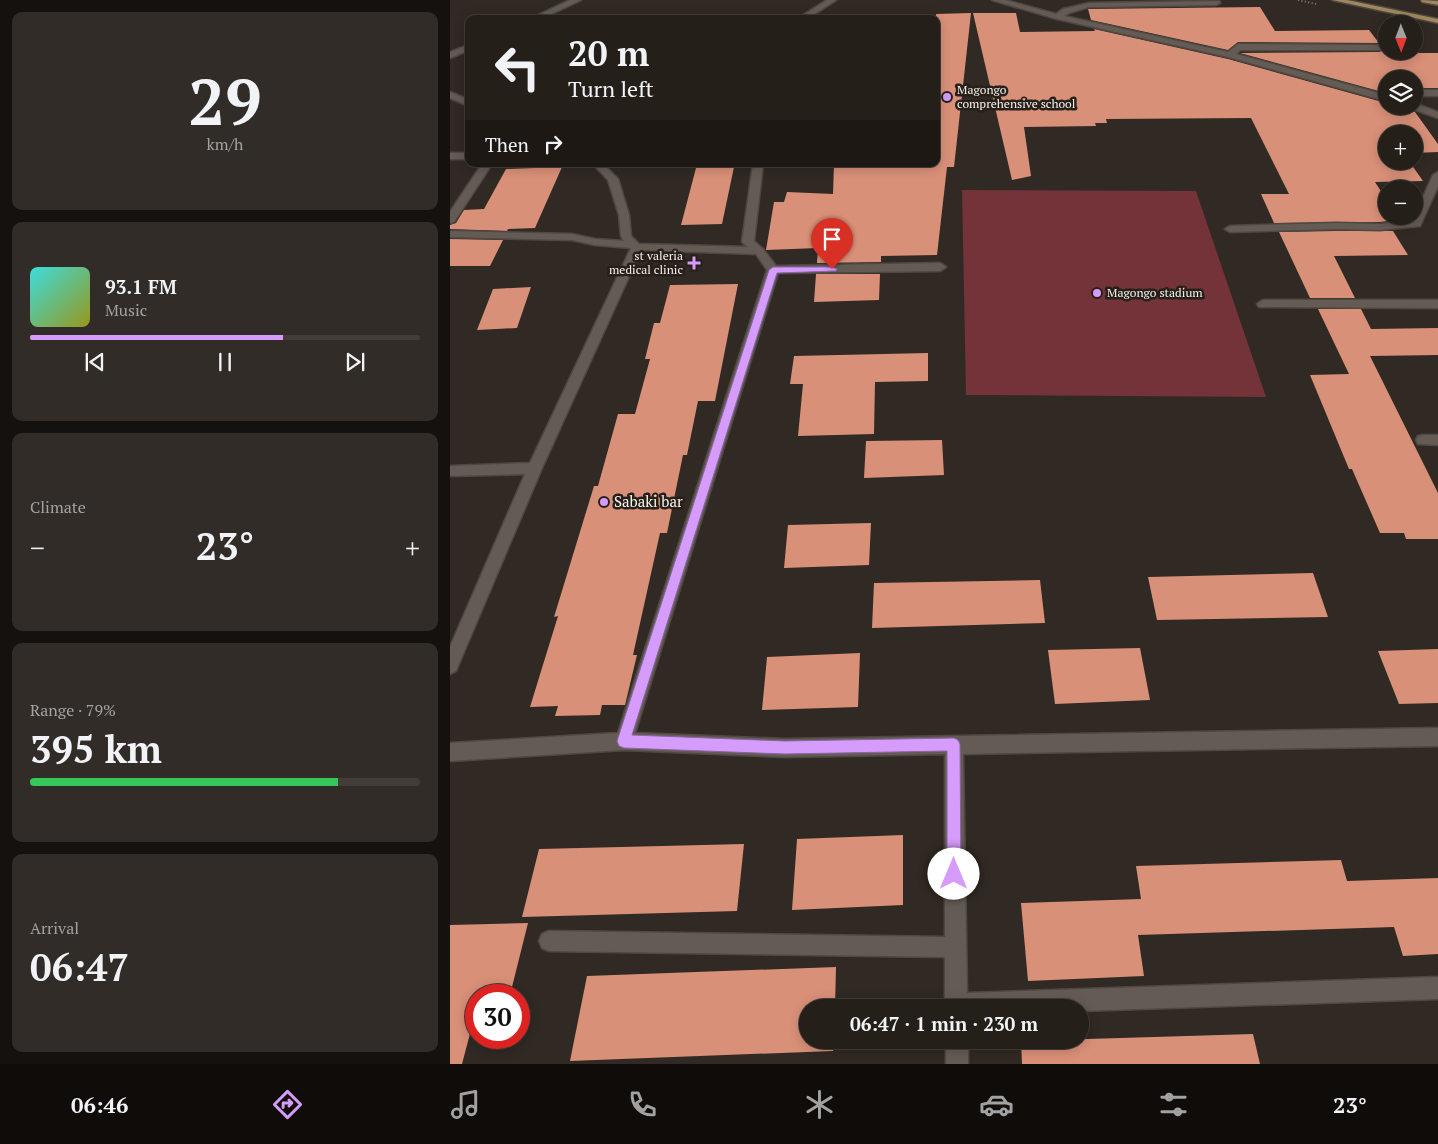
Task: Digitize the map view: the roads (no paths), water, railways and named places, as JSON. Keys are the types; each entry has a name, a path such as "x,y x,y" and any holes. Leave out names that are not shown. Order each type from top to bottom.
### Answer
{"main road":[{"path":"1336,0 1438,21"},
{"path":"1374,0 1438,13"},
{"path":"1425,0 1438,3"}],"street":[{"path":"543,15 577,0"},
{"path":"808,15 832,0"},
{"path":"996,0 1057,17 1230,55 1378,96"},
{"path":"1057,17 1066,11 1089,5 1216,3"},
{"path":"1230,55 1238,47 1378,47"},
{"path":"450,55 465,49"},
{"path":"1423,93 1438,93"},
{"path":"450,95 465,101"},
{"path":"1423,110 1438,115"},
{"path":"450,156 465,156"},
{"path":"450,220 485,167"},
{"path":"601,167 613,179 622,207 626,236 634,246"},
{"path":"758,167 748,242 759,251 773,270"},
{"path":"1230,229 1336,226 1380,228 1416,224 1438,175"},
{"path":"450,234 572,237 595,242 634,246 759,251"},
{"path":"450,666 535,468 634,246"},
{"path":"773,270 940,267"},
{"path":"624,741 773,270"},
{"path":"1263,304 1438,304"},
{"path":"1423,440 1438,440"},
{"path":"450,471 535,468"},
{"path":"450,752 624,741 785,748 1438,737"},
{"path":"954,744 956,999"},
{"path":"549,941 954,948"},
{"path":"1089,1001 1438,988"},
{"path":"957,1049 957,1064"}],"place":[{"name":"Magongo comprehensive school","path":"947,97"},
{"name":"st valeria medical clinic","path":"694,263"},
{"name":"Magongo stadium","path":"1097,293"},
{"name":"Sabaki bar","path":"604,502"}]}
